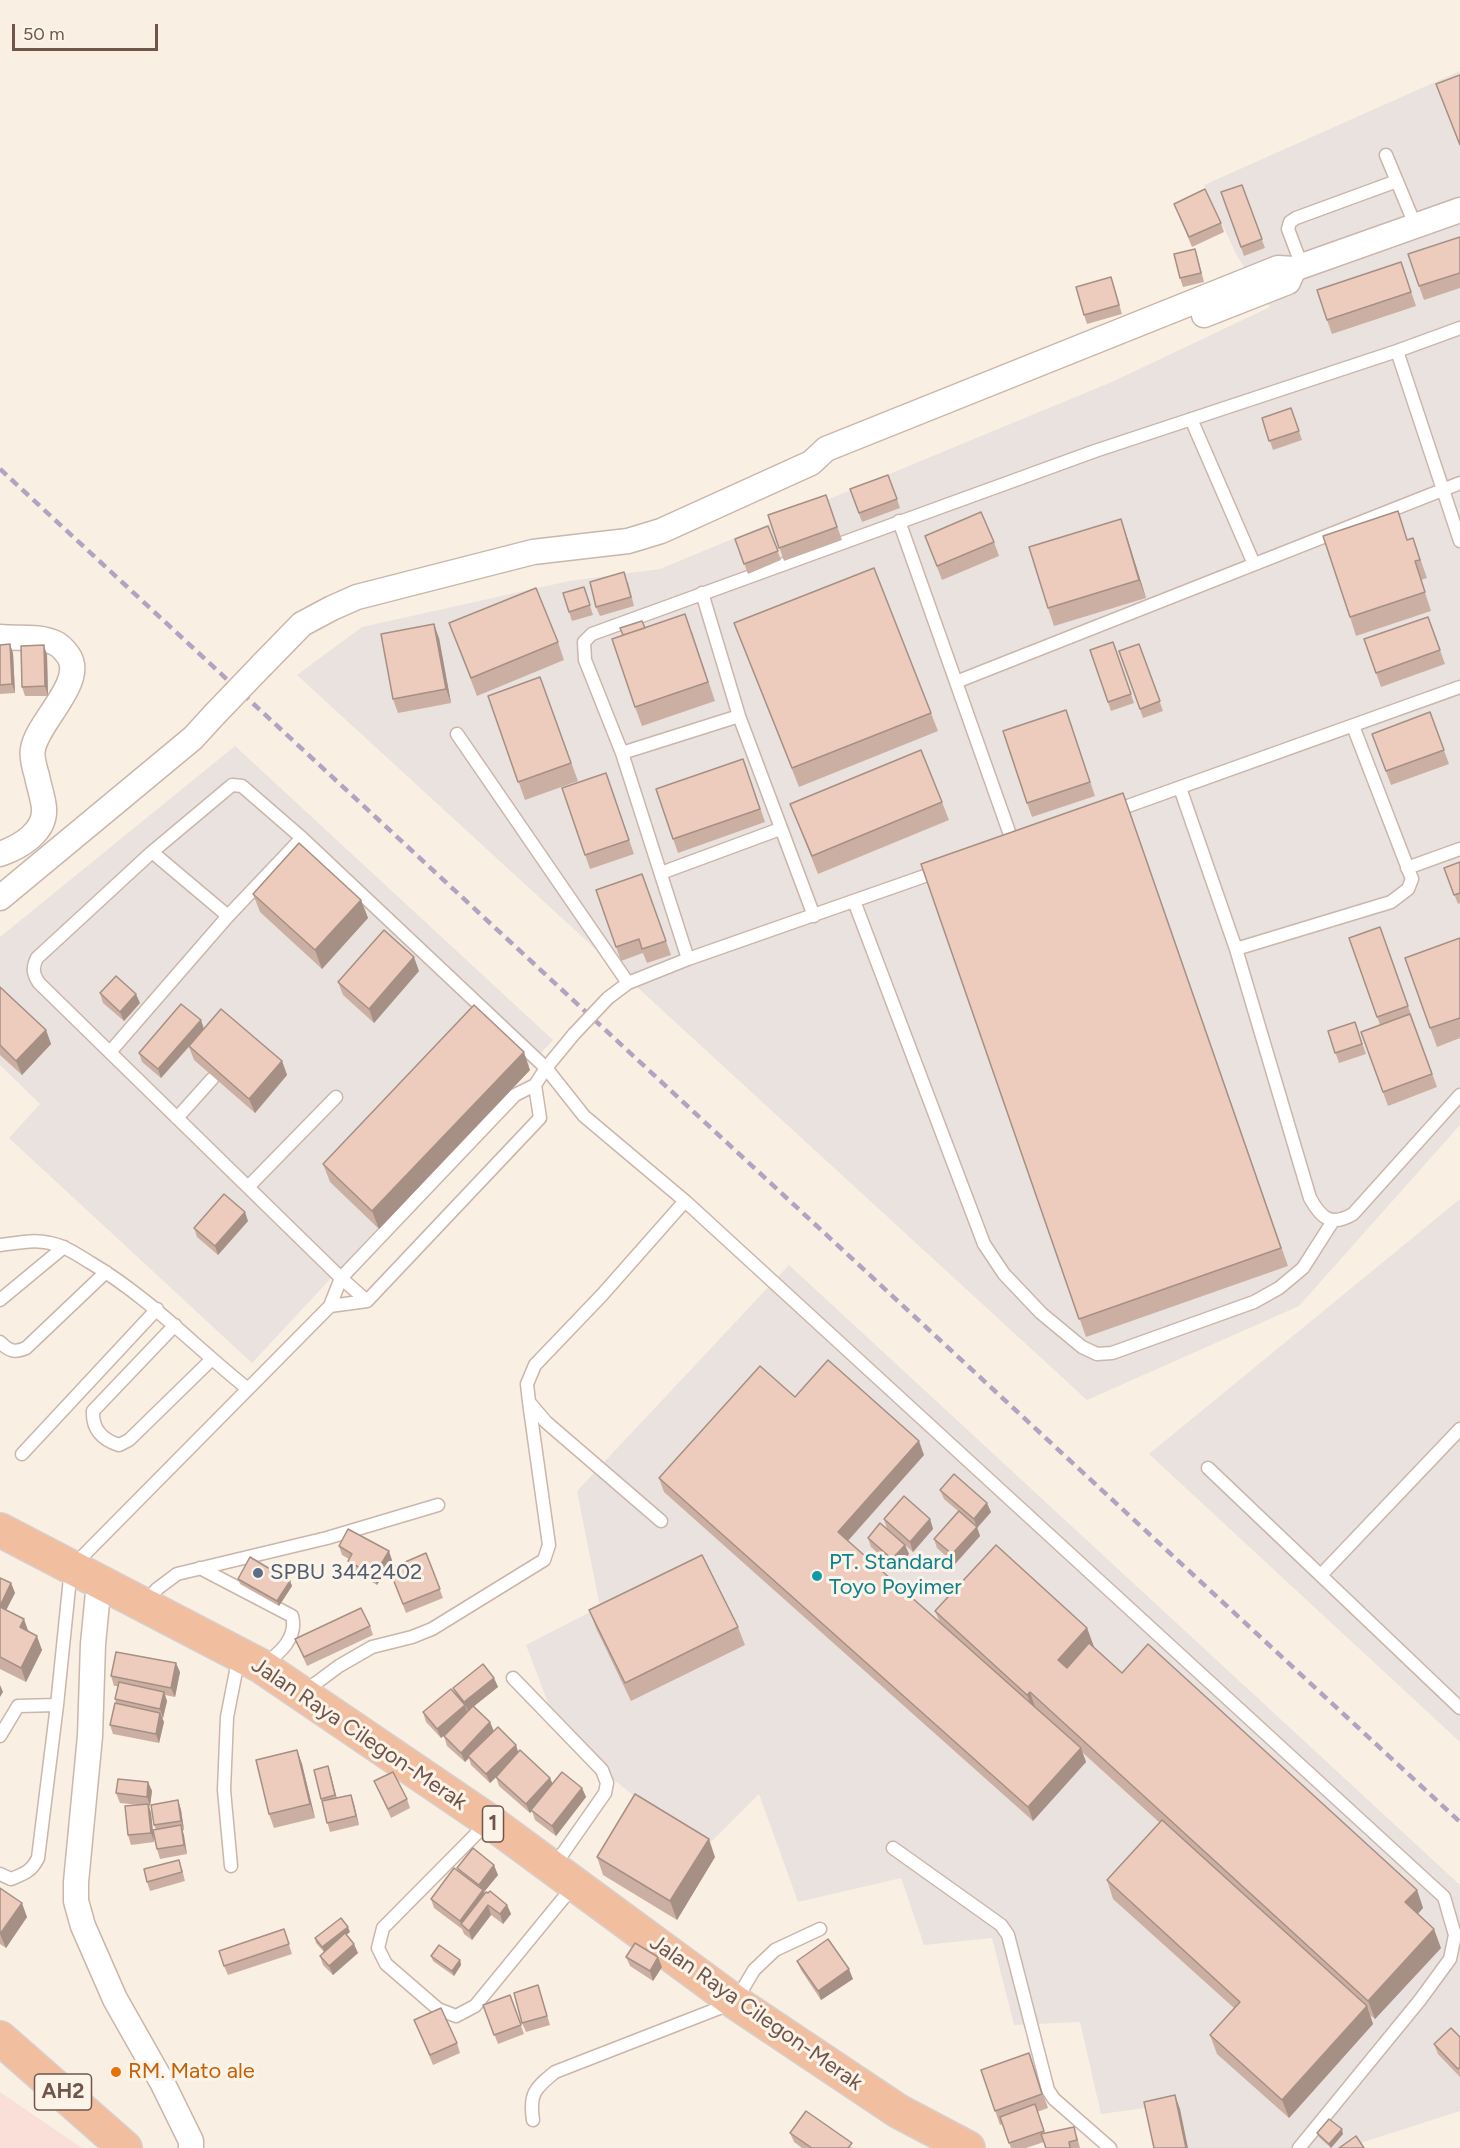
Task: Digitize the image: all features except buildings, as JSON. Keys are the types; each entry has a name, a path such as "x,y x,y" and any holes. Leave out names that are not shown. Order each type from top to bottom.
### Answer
{"highway":[{"name":"Jalan Raya Cilegon-Merak","path":"0,1530 250,1661 302,1693 565,1875 735,2002 949,2143"},
{"name":"AH2","path":"0,2038 124,2148"}],"street":[{"path":"0,898 193,738 302,624 332,608 357,597 533,552 628,541 661,531 812,463 831,463 1288,282 1298,267 1460,210"},
{"path":"0,637 40,639 55,643 64,649 72,660 73,673 68,686 39,731 32,750 43,801 42,823 35,833 20,845 0,854"},
{"path":"85,1575 93,1644 90,1736 76,1901 83,1926 115,1999 162,2082 191,2141 191,2148"}],"lane":[{"path":"1386,155 1416,227"},
{"path":"1298,267 1288,229 1290,222 1397,181"},
{"path":"688,959 622,753 585,660 584,642 592,634 1095,451 1460,328"},
{"path":"1397,351 1460,541"},
{"path":"1191,419 1254,564"},
{"path":"956,682 1460,483"},
{"path":"899,521 1014,845"},
{"path":"702,593 739,716 814,916"},
{"path":"1103,815 1460,687"},
{"path":"622,753 739,716"},
{"path":"1236,950 1391,902 1408,889 1412,879 1353,726"},
{"path":"457,734 628,983"},
{"path":"367,1301 34,976 33,966 37,958 152,852 232,784 242,786 302,838 546,1068 584,1116 685,1202 1444,1897 1455,1935 1450,1959 1299,2148"},
{"path":"1180,788 1236,950 1310,1198 1323,1215 1333,1221 1342,1220 1353,1214 1460,1095"},
{"path":"661,873 780,829"},
{"path":"110,1052 228,916 302,838"},
{"path":"1407,868 1460,849"},
{"path":"152,852 228,916"},
{"path":"0,1874 11,1879 22,1875 33,1869 38,1858 57,1705 85,1575 248,1389 330,1306 341,1278 515,1095 535,1086 546,1068 574,1034 608,998 628,983 688,959 954,866"},
{"path":"854,901 984,1244 1004,1274 1041,1313 1082,1347 1097,1354 1112,1353 1254,1302 1279,1288 1303,1268 1333,1221"},
{"path":"177,1118 212,1079"},
{"path":"330,1306 367,1301 540,1118 535,1086"},
{"path":"248,1187 336,1097"},
{"path":"302,1693 339,1666 372,1647 412,1637 432,1629 544,1560 549,1545 527,1384 535,1365 602,1295 685,1202"},
{"path":"0,1245 29,1241 64,1247 106,1272 157,1309 211,1360 248,1389"},
{"path":"0,1300 64,1247"},
{"path":"0,1342 9,1350 18,1352 26,1348 106,1272"},
{"path":"22,1454 157,1309"},
{"path":"175,1325 93,1411 94,1426 107,1442 118,1445 129,1440 211,1360"},
{"path":"529,1402 546,1422 661,1521"},
{"path":"1321,1575 1460,1429"},
{"path":"1209,1468 1460,1708"},
{"path":"144,1604 177,1574 327,1538 438,1505"},
{"path":"200,1568 292,1616 293,1627 284,1647 250,1661 227,1717 224,1790 231,1866"},
{"path":"489,1821 383,1929 378,1948 386,1964 438,2009 456,2016 475,2006 565,1875 605,1793 607,1783 603,1770 513,1678"},
{"path":"0,1736 18,1706 57,1705"},
{"path":"893,1848 1001,1925 1008,1935 1047,2090 1054,2099 1110,2148"},
{"path":"534,2120 531,2102 534,2094 538,2086 555,2072 735,2002 754,1970 775,1950 820,1929"}],"shaded area":[{"path":"1460,71 1460,1125 1299,1306 1087,1400 297,675 362,627 569,581 660,569 1114,381 1270,307 1237,256 1204,185"},
{"path":"235,746 553,1040 252,1363 9,1138 40,1104 0,1065 0,937"},
{"path":"1460,1199 1460,1742 1149,1454"},
{"path":"789,1265 1460,1885 1460,2111 1345,2148 1188,2148 1174,2104 1101,2114 1080,2022 1014,2025 992,1938 924,1945 901,1878 798,1902 759,1794 702,1851 561,1737 526,1645 600,1607 577,1491"},
{"path":"0,2092 82,2148 0,2148"}],"railway":[{"path":"0,469 1460,1822"}],"place":[{"name":"SPBU 3442402","path":"258,1573"},
{"name":"PT. Standard Toyo Poyimer","path":"817,1576"},
{"name":"RM. Mato ale","path":"116,2072"}]}
